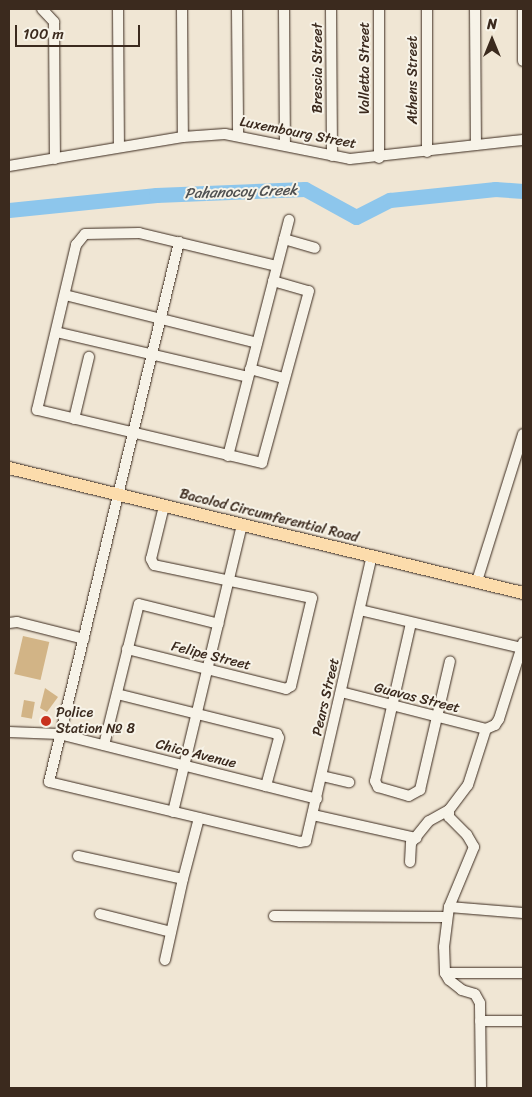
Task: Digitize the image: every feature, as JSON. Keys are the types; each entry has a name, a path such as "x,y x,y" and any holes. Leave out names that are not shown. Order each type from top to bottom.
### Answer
{"main road":[{"name":"Bacolod Circumferential Road","path":"9,468 523,593"}],"street":[{"path":"42,9 54,22 55,159"},
{"path":"118,9 118,147"},
{"path":"182,9 183,137"},
{"path":"237,9 238,134"},
{"path":"284,9 285,144"},
{"name":"Brescia Street","path":"331,9 332,156"},
{"name":"Valletta Street","path":"379,9 379,158"},
{"name":"Athens Street","path":"426,9 427,152"},
{"path":"475,9 476,145"},
{"path":"523,9 523,60"},
{"name":"Luxembourg Street","path":"9,166 183,137 238,134 332,156 379,158 523,140"},
{"path":"228,456 289,220"},
{"path":"273,281 309,290 262,463 133,435 37,410 76,245 84,234 139,233 276,266"},
{"path":"284,239 315,248"},
{"path":"166,960 183,879 199,818 49,782 59,734 162,320 179,242"},
{"path":"65,295 257,343"},
{"path":"56,332 152,356 284,378"},
{"path":"74,419 89,357"},
{"path":"476,581 523,434"},
{"path":"164,506 152,563 229,581"},
{"path":"173,812 242,525"},
{"name":"Pears Street","path":"199,818 303,842 313,816 372,556"},
{"name":"Felipe Street","path":"127,649 289,688 312,598 229,581"},
{"path":"104,744 138,606 142,602 219,624"},
{"path":"360,610 411,623 522,646 499,719 495,725 486,729 468,785 448,810 430,821 416,838 409,848 410,862"},
{"path":"9,623 17,622 84,639"},
{"path":"411,623 375,785 409,796 420,790 450,661"},
{"name":"Guavas Street","path":"341,692 486,729"},
{"path":"117,694 198,712 277,734 279,738 266,786"},
{"name":"Chico Avenue","path":"9,732 59,734 316,799"},
{"path":"322,776 349,782"},
{"path":"448,810 448,817 467,835 474,848 448,912 445,973 455,986 478,998 481,1088"},
{"path":"313,816 416,838"},
{"path":"78,856 183,879"},
{"path":"274,916 448,912 523,913"},
{"path":"100,914 171,932"},
{"path":"445,973 523,972"},
{"path":"480,1021 523,1021"}],"building":[{"path":"23,636 49,642 41,680 14,674"},
{"path":"45,688 58,697 47,712 40,708"},
{"path":"24,700 35,702 32,719 21,717"}],"waterway":[{"name":"Pahanocoy Creek","path":"9,210 156,195 305,189 356,217 390,200 495,189 523,191"}],"place":[{"name":"Police Station № 8","path":"46,721"}]}
